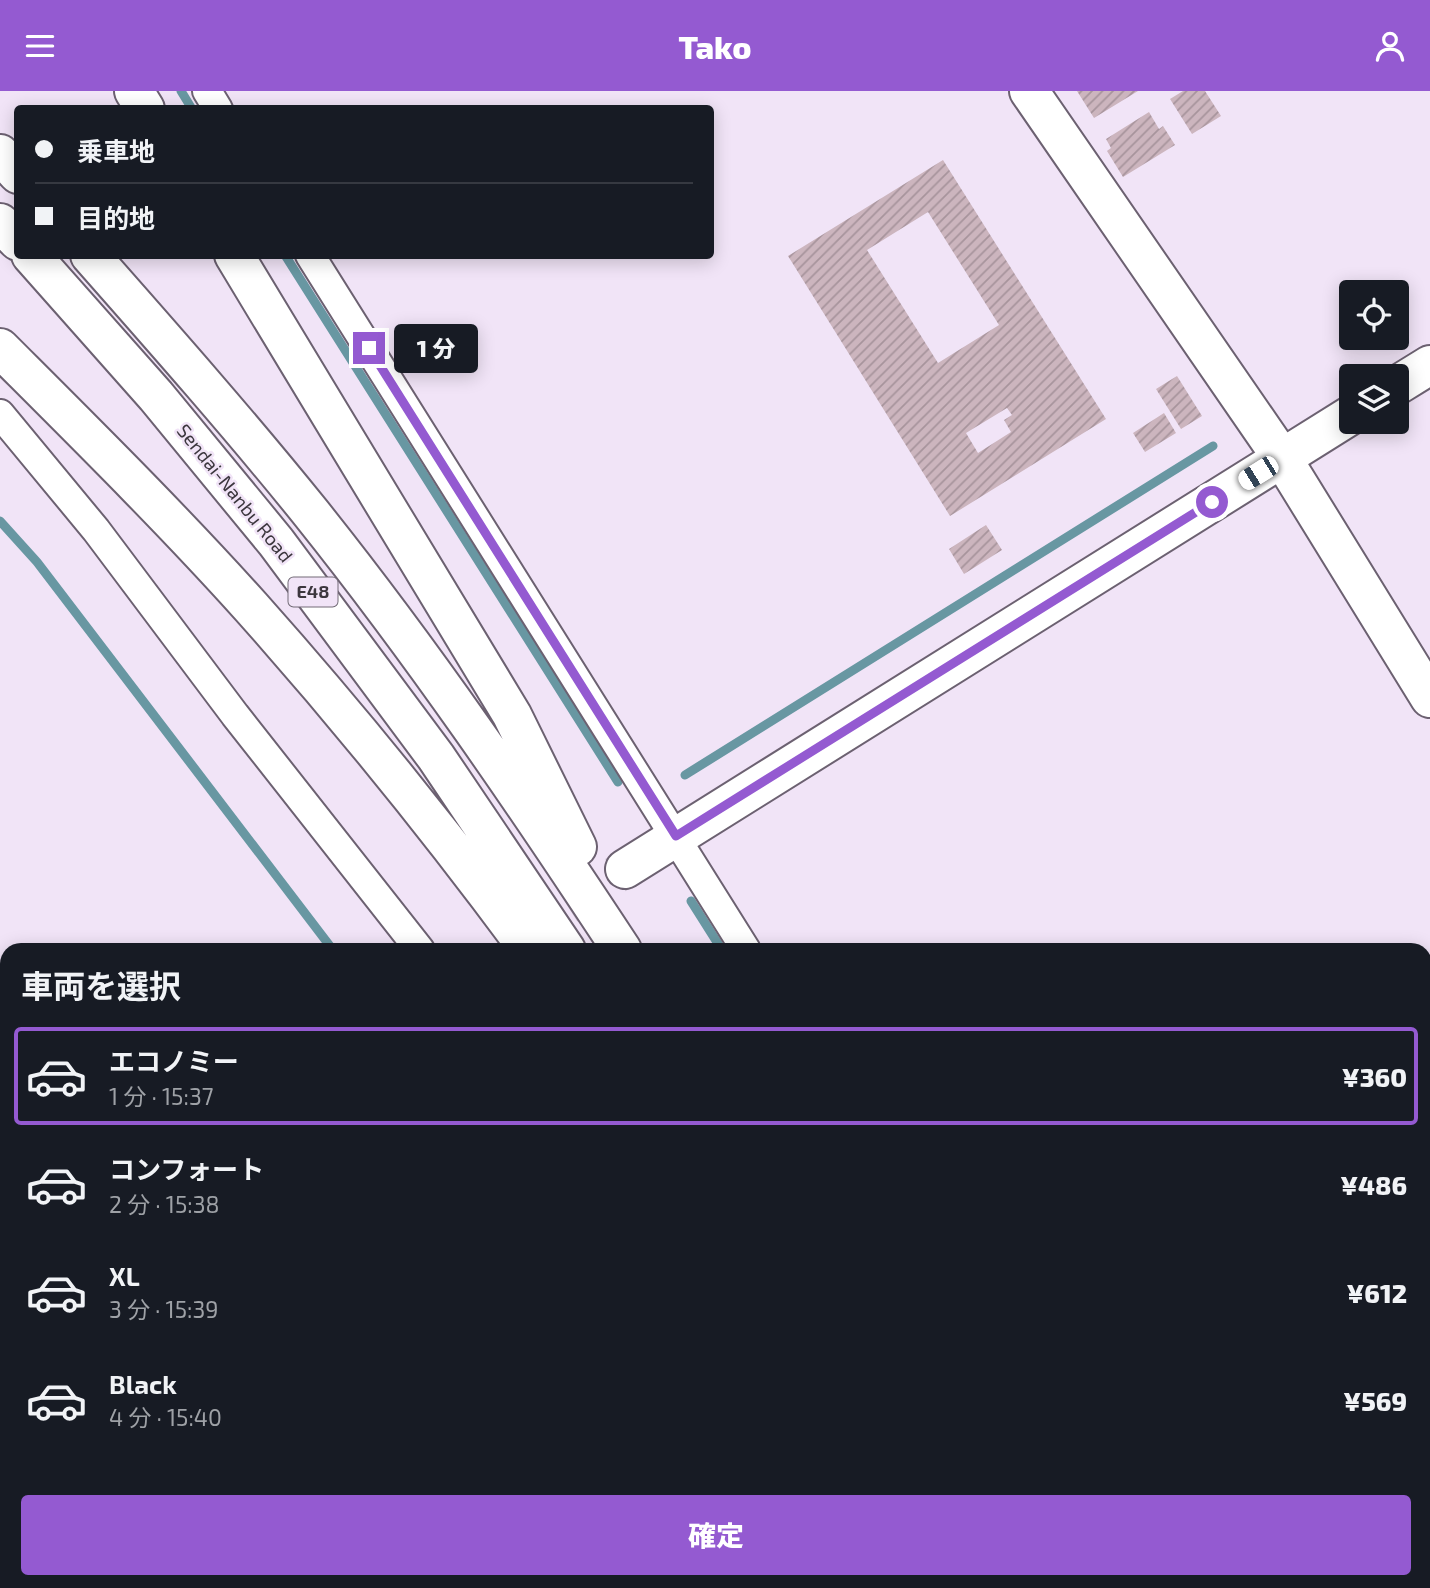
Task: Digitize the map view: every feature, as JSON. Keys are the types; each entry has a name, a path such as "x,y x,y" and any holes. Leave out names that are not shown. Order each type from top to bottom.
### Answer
{"main road":[{"path":"1029,91 1282,458 1430,698"},
{"path":"0,154 14,170"},
{"path":"0,223 14,237"},
{"name":"Sendai-Nanbu Road","path":"35,259 156,396 276,542 436,757 561,943"},
{"name":"E48","path":"94,259 185,362 303,503 402,633 619,943"},
{"path":"236,259 512,715 621,943"},
{"path":"0,348 109,456 260,617 381,759 479,883 506,943"},
{"path":"1409,378 1430,365"},
{"path":"625,869 1339,422"}],"street":[{"path":"313,259 742,943"},
{"path":"0,414 96,530 235,715 414,943"}],"building":[{"path":"1077,91 1138,91 1094,118"},
{"path":"1183,91 1205,91 1221,116 1192,134 1170,99"},
{"path":"1149,112 1159,129 1163,126 1175,145 1123,177 1107,151 1111,148 1106,139"},
{"path":"943,160 1106,419 950,516 788,256","holes":["928,212 999,325 938,363 867,250","1007,408 1012,415 1004,420 1011,432 978,453 966,433"]},
{"path":"1177,376 1202,416 1181,429 1156,389"},
{"path":"1164,413 1176,433 1145,452 1133,433"},
{"path":"986,525 1002,550 964,574 949,549"}],"waterway":[{"path":"181,91 190,105"},
{"path":"288,259 618,782"},
{"path":"685,775 1213,446"},
{"path":"0,521 37,562 328,943"},
{"path":"691,901 718,943"}],"tunnel":[{"path":"519,936 625,869"}],"route":[{"path":"369,348 676,836 1212,502"}]}
